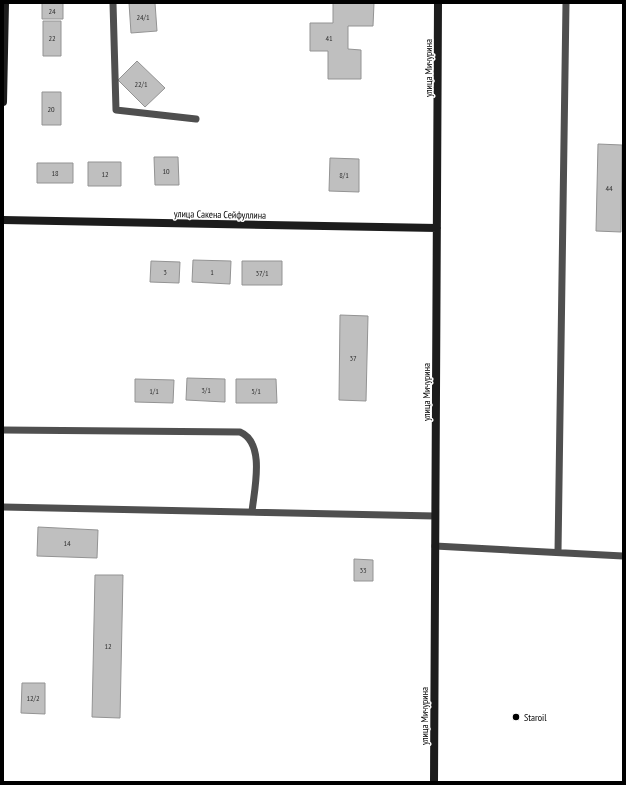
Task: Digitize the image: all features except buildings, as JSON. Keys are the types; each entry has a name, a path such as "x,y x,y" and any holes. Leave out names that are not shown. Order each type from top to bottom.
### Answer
{"main road":[{"path":"3,102 5,3"},
{"name":"улица Мичурина","path":"434,782 438,3"},
{"name":"улица Сакена Сейфуллина","path":"3,220 437,228"}],"lane":[{"path":"113,3 116,110 196,120"},
{"path":"558,552 566,3"},
{"path":"3,430 240,432 250,439 255,446 256,455 252,512"},
{"path":"3,508 435,516"},
{"path":"435,546 623,556"}],"place":[{"name":"Staroil","path":"516,717"}]}
